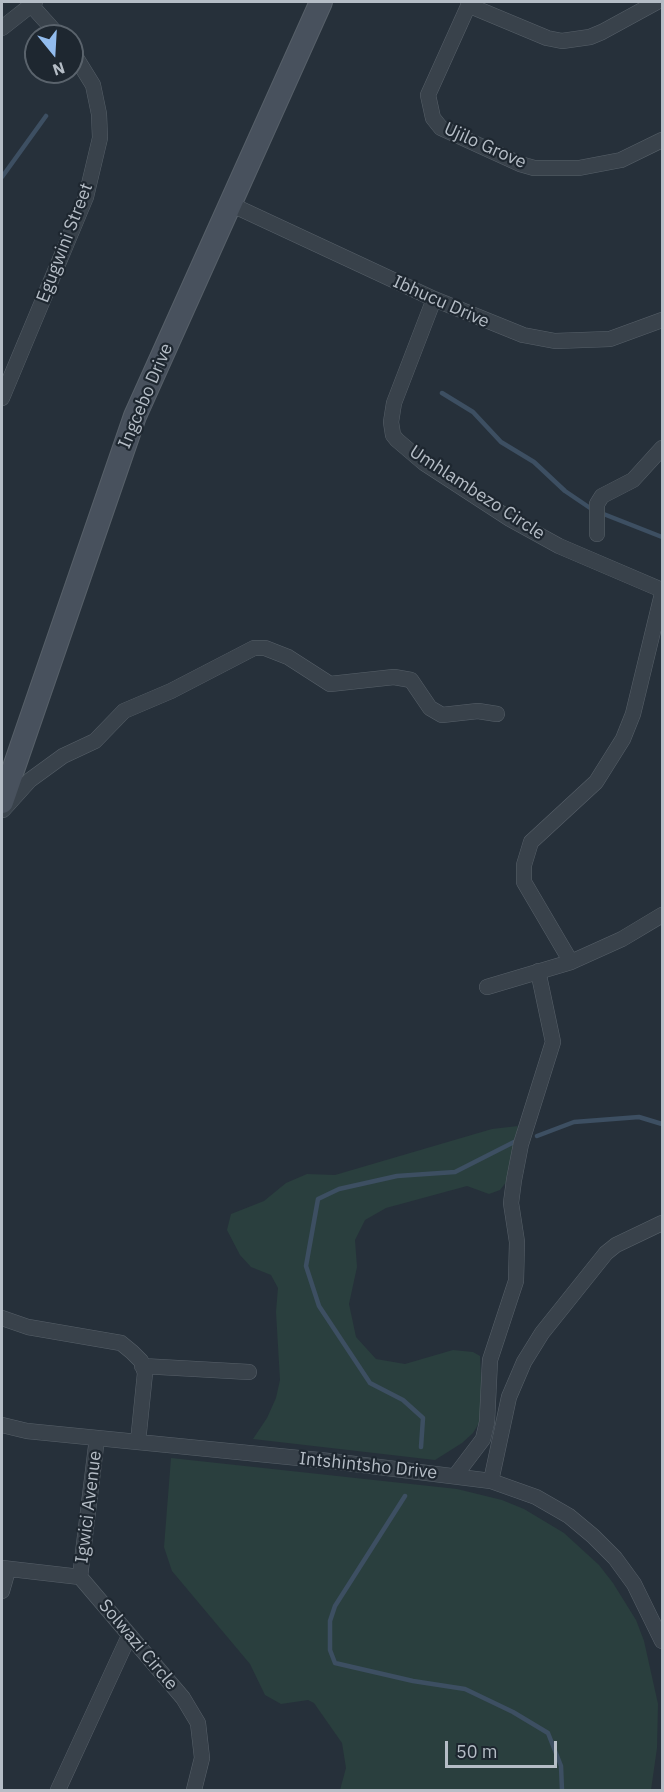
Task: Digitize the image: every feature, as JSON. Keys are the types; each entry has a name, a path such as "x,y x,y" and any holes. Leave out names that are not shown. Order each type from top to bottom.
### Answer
{"main road":[{"name":"Ingcebo Drive","path":"2,802 135,416 321,2"}],"street":[{"path":"469,4 547,38 562,41 590,37 657,2"},
{"path":"2,28 33,3 50,24"},
{"name":"Ujilo Grove","path":"469,4 428,94 433,118 441,129 520,165 534,168 579,168 612,162 637,154 663,140"},
{"name":"Egugwini Street","path":"2,398 86,197 100,138 99,114 93,86 84,71"},
{"name":"Ibhucu Drive","path":"230,204 504,330 555,341 610,339 663,320"},
{"name":"Umhlambezo Circle","path":"434,299 394,403 391,422 393,435 424,463 510,519 559,546 663,592"},
{"path":"597,534 597,504 602,496 633,480 663,448"},
{"path":"571,962 524,882 524,865 531,842 596,782 623,739 633,714 663,592"},
{"path":"2,811 30,780 63,756 95,741 129,708 171,691 254,648 265,648 288,657 330,684 394,676 411,680 430,708 442,715 478,711 497,714"},
{"path":"488,987 571,962 622,939 663,915"},
{"path":"455,1476 483,1439 487,1422 490,1360 516,1281 517,1242 511,1203 514,1180 521,1144 553,1042 538,971"},
{"path":"491,1481 509,1397 524,1362 542,1333 606,1252 663,1223"},
{"path":"2,1318 28,1327 121,1343 132,1352 142,1366 144,1400 138,1442"},
{"path":"142,1366 249,1372"},
{"name":"Intshintsho Drive","path":"2,1425 27,1431 491,1481 536,1497 569,1516 593,1536 615,1558 634,1584 663,1641"},
{"name":"Igwici Avenue","path":"80,1577 97,1438"},
{"path":"2,1591 5,1569 80,1577"},
{"name":"Solwazi Circle","path":"80,1577 183,1698 198,1723 202,1758 194,1791"},
{"path":"58,1791 129,1636"}],"green space":[{"path":"518,1126 507,1181 500,1190 489,1194 467,1186 386,1208 365,1220 355,1240 357,1267 349,1304 356,1337 376,1359 405,1364 453,1350 473,1352 480,1356 482,1404 479,1423 473,1433 435,1460 253,1439 267,1418 276,1398 280,1380 276,1312 278,1288 271,1275 251,1267 240,1255 227,1230 231,1214 264,1201 286,1183 307,1174 335,1175 492,1129"},
{"path":"171,1458 457,1489 502,1500 524,1509 564,1533 599,1565 613,1583 636,1620 644,1641 658,1704 657,1748 651,1790 340,1790 346,1768 342,1743 314,1703 308,1700 281,1704 265,1695 250,1664 172,1571 164,1547"}],"waterway":[{"path":"2,177 46,116"},
{"path":"442,393 473,412 501,442 534,462 565,491 593,510"},
{"path":"601,513 662,537"},
{"path":"537,1136 574,1122 639,1117 662,1124"},
{"path":"421,1447 423,1418 403,1400 370,1383 319,1306 306,1266 318,1199 339,1189 397,1176 455,1172 516,1141"},
{"path":"405,1496 335,1606 330,1621 330,1650 335,1663 413,1681 465,1689 513,1712 548,1733 561,1766 562,1790"}]}
